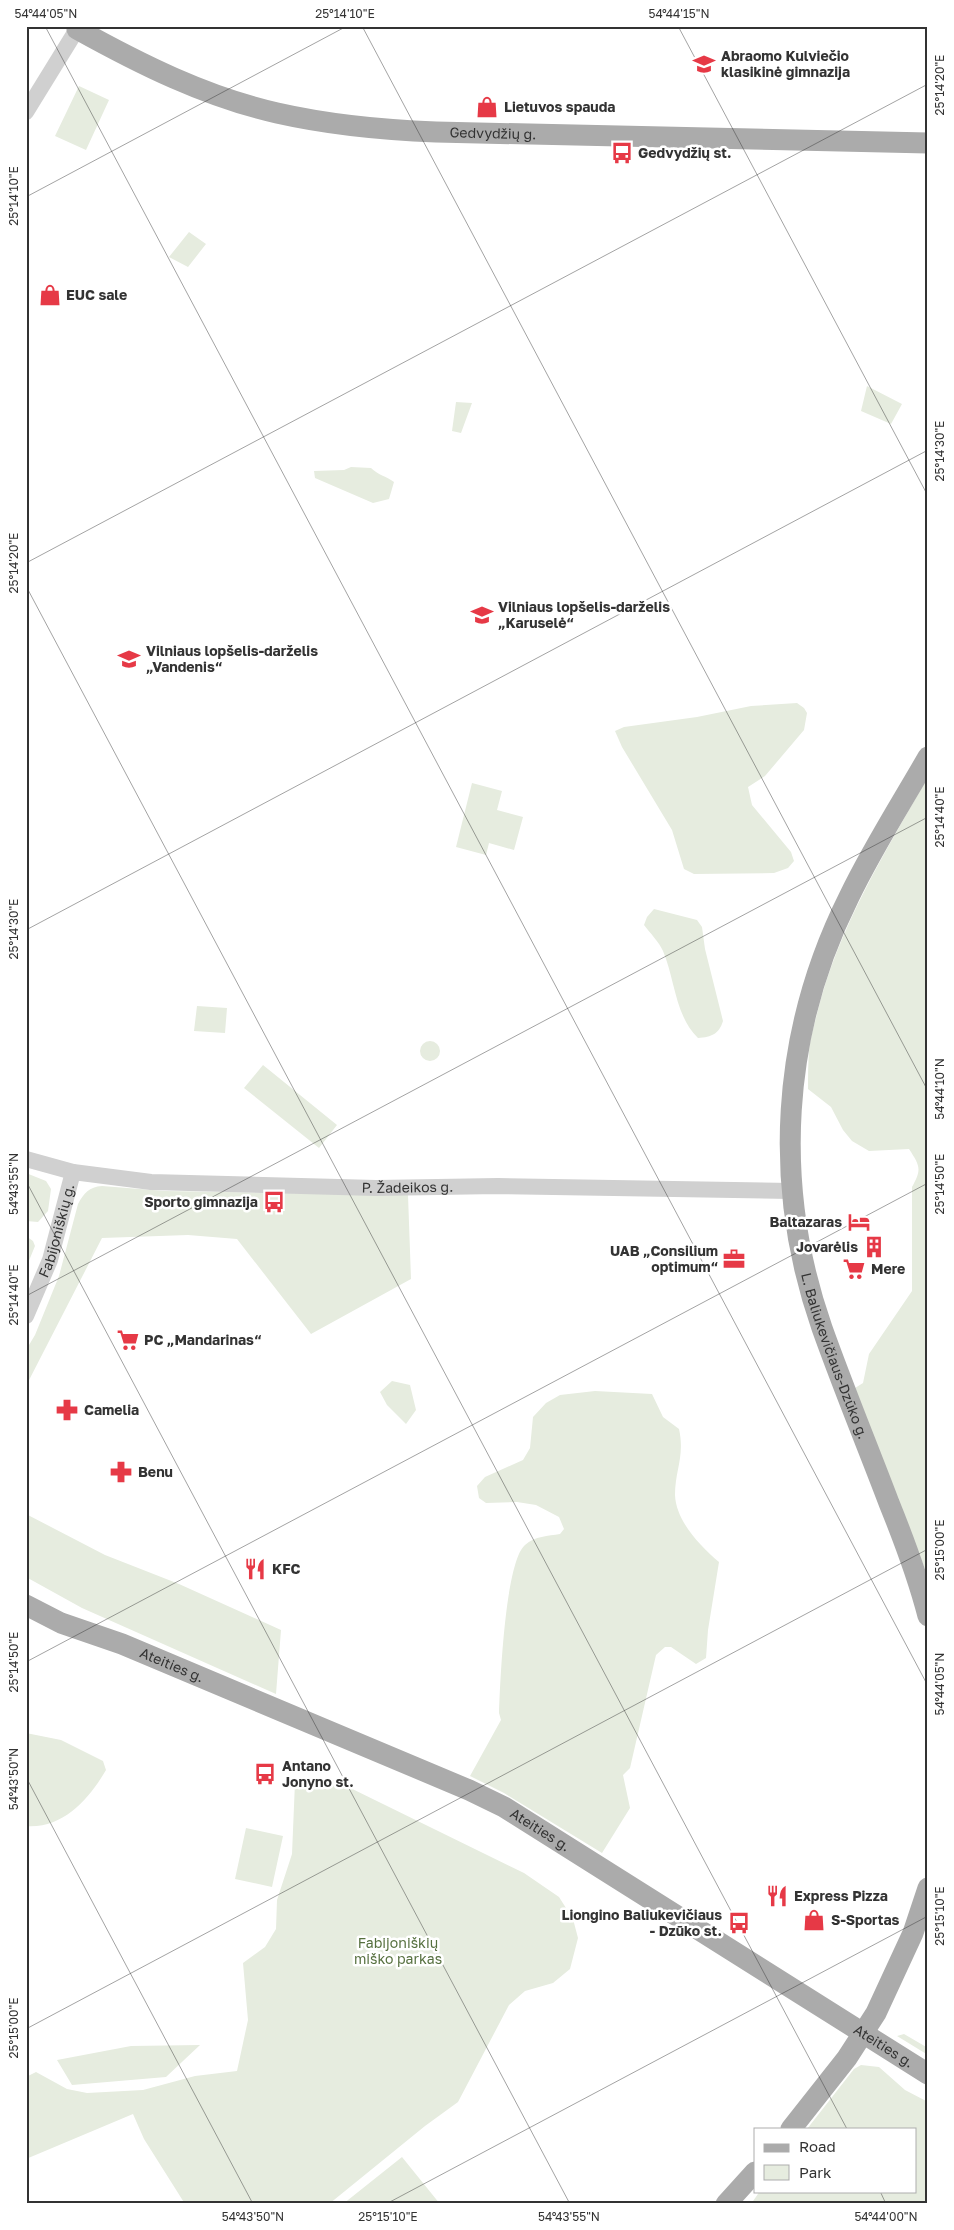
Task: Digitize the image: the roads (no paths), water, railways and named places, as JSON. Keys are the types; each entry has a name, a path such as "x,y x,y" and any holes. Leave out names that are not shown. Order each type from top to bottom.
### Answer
{"main road":[{"name":"Gedvydžių g.","path":"78,28 141,64 199,88 267,110 317,121 370,128 436,132 928,143"},
{"name":"L. Baliukevičiaus-Dzūko g.","path":"928,757 848,897 819,966 800,1035 793,1076 790,1130 792,1191 800,1251 822,1328 912,1563 928,1616"},
{"name":"Ateities g.","path":"26,1592 122,1644"},
{"name":"Ateities g.","path":"26,1605 61,1623 122,1644 469,1790 504,1807 928,2074"},
{"path":"792,2128 864,2035 886,1994 913,1934 928,1888"},
{"path":"726,2204 754,2173"}],"street":[{"path":"26,112 78,28"},
{"name":"P. Žadeikos g.","path":"26,1160 73,1172 151,1182 376,1188 498,1186 792,1191"},
{"name":"Fabijoniškių g.","path":"26,1316 50,1260 73,1172"}],"place":[{"name":"Abraomo Kulviečio klasikinė gimnazija","path":"704,64"},
{"name":"Lietuvos spauda","path":"487,107"},
{"name":"Gedvydžių st.","path":"622,153"},
{"name":"EUC sale","path":"50,295"},
{"name":"Vilniaus lopšelis-darželis „Karuselė“","path":"482,615"},
{"name":"Vilniaus lopšelis-darželis „Vandenis“","path":"129,659"},
{"name":"Sporto gimnazija","path":"274,1202"},
{"name":"Baltazaras","path":"859,1222"},
{"name":"Jovarėlis","path":"874,1247"},
{"name":"UAB „Consilium optimum“","path":"734,1259"},
{"name":"Mere","path":"854,1269"},
{"name":"PC „Mandarinas“","path":"128,1340"},
{"name":"Camelia","path":"67,1410"},
{"name":"Benu","path":"121,1472"},
{"name":"KFC","path":"255,1569"},
{"name":"Antano Jonyno st.","path":"265,1774"},
{"name":"Express Pizza","path":"777,1896"},
{"name":"S-Sportas","path":"814,1920"},
{"name":"Liongino Baliukevičiaus - Dzūko st.","path":"739,1923"}],"park label":[{"name":"Fabijoniškių miško parkas","path":"398,1952"}]}
